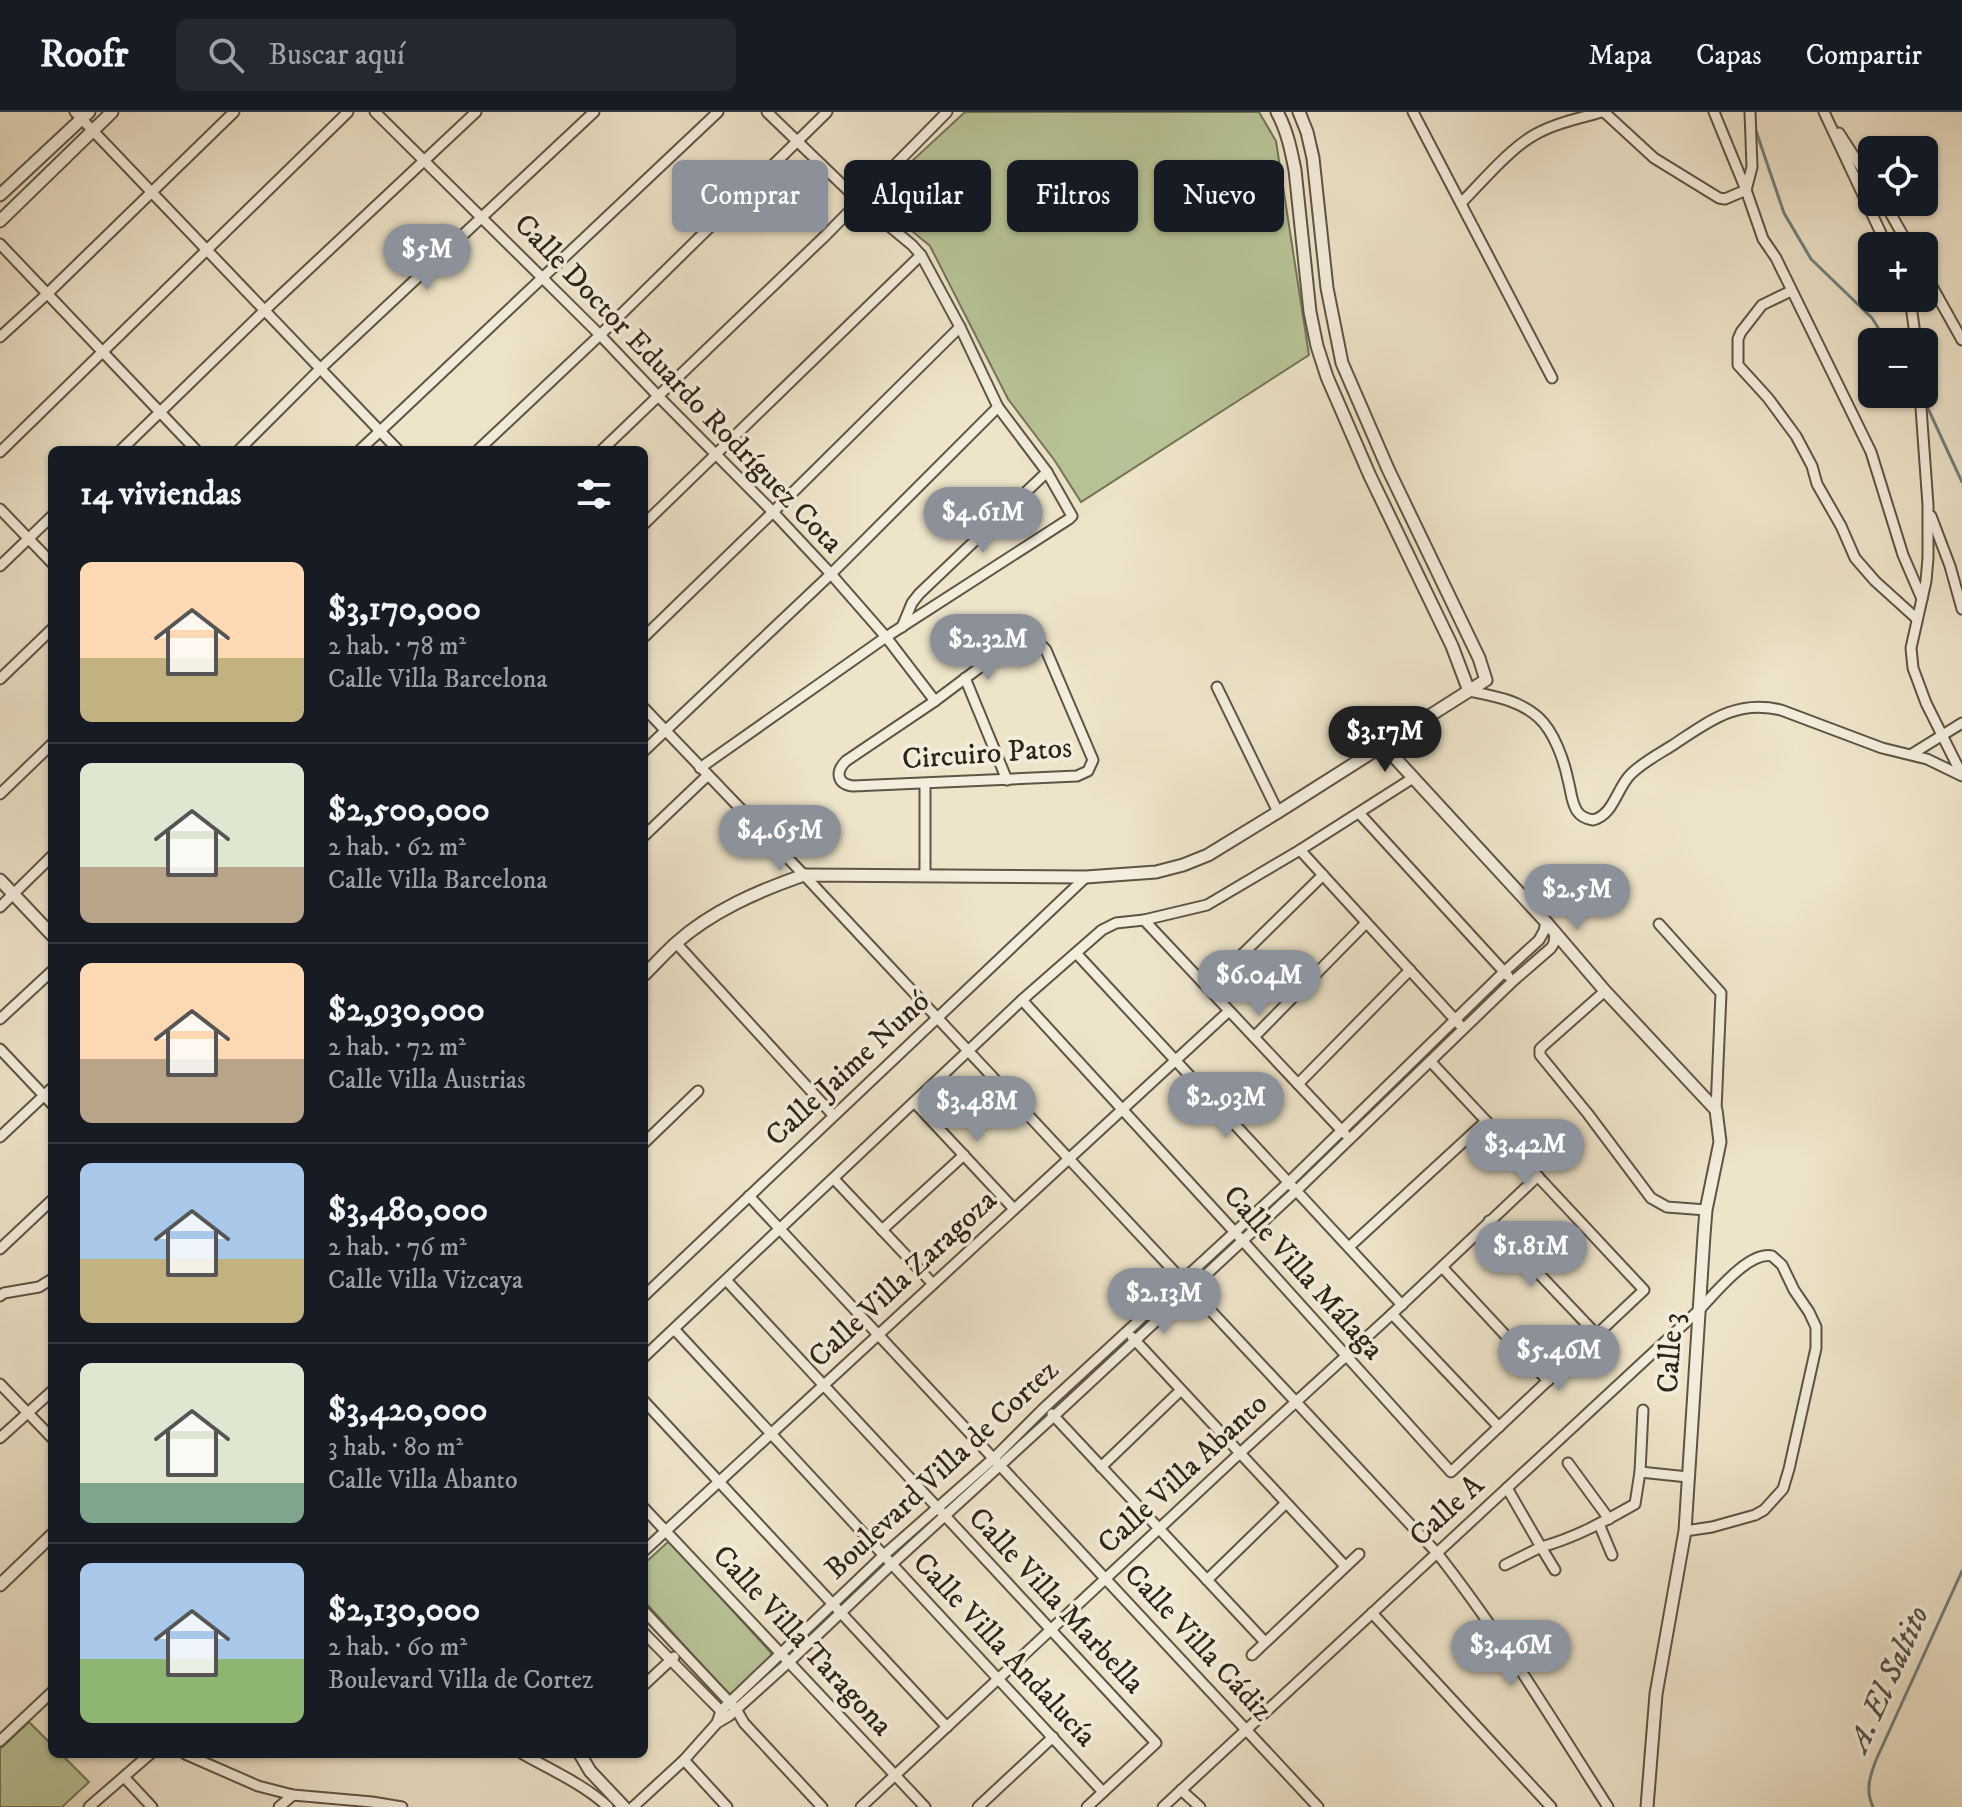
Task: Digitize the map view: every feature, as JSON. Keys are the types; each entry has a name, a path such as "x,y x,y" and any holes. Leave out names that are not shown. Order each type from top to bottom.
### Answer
{"street":[{"path":"0,221 112,112"},
{"path":"0,337 234,112"},
{"path":"0,452 348,112"},
{"name":"Calle Doctor Eduardo Rodríguez Cota","path":"375,112 773,512 886,637 935,701"},
{"path":"125,446 476,112"},
{"path":"243,446 321,368 594,112"},
{"path":"364,446 718,112"},
{"path":"767,112 844,186"},
{"path":"482,446 827,112"},
{"path":"900,160 947,112"},
{"path":"1277,112 1291,146 1310,312 1317,346 1339,406 1452,646 1469,691"},
{"path":"1299,112 1313,158 1331,315 1342,363 1388,469 1479,658 1486,680 1500,697"},
{"path":"1413,112 1552,378"},
{"path":"1461,203 1535,134 1603,112 1654,158 1719,198 1725,199 1746,190"},
{"path":"1714,112 1763,239 1776,258 1871,452 1900,545 1922,599"},
{"path":"1746,190 1752,167 1750,112"},
{"path":"1825,112 1858,163"},
{"path":"1825,112 1881,232"},
{"path":"0,195 81,114 394,446"},
{"path":"606,446 844,216"},
{"path":"648,832 704,772 886,637 1072,516 1047,472 998,407 921,255 896,232"},
{"path":"1302,236 1321,236"},
{"path":"0,244 192,446"},
{"path":"648,520 921,255"},
{"path":"1791,291 1762,305 1741,332 1738,365 1785,419 1801,444 1852,554 1875,581 1917,619"},
{"path":"1938,297 1962,340"},
{"path":"648,633 960,327"},
{"path":"648,747 831,574 998,407"},
{"path":"1921,408 1928,505 1928,558 1911,648 1913,668 1926,703 1962,775"},
{"path":"1370,476 1388,469"},
{"path":"902,627 919,594 1047,472"},
{"path":"1928,505 1962,609"},
{"path":"0,509 48,559"},
{"path":"0,566 48,520"},
{"path":"0,679 48,633"},
{"name":"Circuiro Patos","path":"1023,637 1031,638 1046,650 1093,760 1088,771 1077,776 925,784 849,785 840,781 840,766 935,701 1015,641 1023,637"},
{"path":"965,678 1007,780"},
{"path":"648,971 676,943 705,921 768,888 804,875 1086,877 1156,872 1183,865 1208,855 1486,680"},
{"path":"1217,687 1278,812"},
{"path":"1469,691 1500,697 1528,710 1545,724 1561,756 1574,804 1582,817 1593,820 1603,816 1624,783 1642,765 1714,718 1740,709 1766,706 1781,710 1860,741 1912,754 1962,775"},
{"path":"648,712 1437,1553 1497,1635 1608,1807"},
{"path":"1912,754 1962,723"},
{"path":"1384,746 1716,1110"},
{"path":"0,794 48,748"},
{"path":"648,1353 1022,1000 1108,926 1207,905 1413,778"},
{"path":"925,784 925,876"},
{"path":"1359,813 1513,981"},
{"path":"1300,850 1463,1029"},
{"path":"0,907 48,860"},
{"path":"1208,988 1323,875"},
{"name":"Calle Jaime Nunó","path":"648,1292 1086,877"},
{"path":"0,880 48,931"},
{"path":"1144,920 1346,1136"},
{"name":"Boulevard Villa de Cortez","path":"729,1710 789,1662 945,1516 1045,1407 1181,1280 1296,1191 1455,1021 1539,940 1546,922"},
{"path":"1254,1037 1366,923"},
{"name":"Calle 3","path":"1647,1807 1656,1694 1685,1531 1706,1210 1720,1142 1716,1110 1721,993 1659,924"},
{"name":"Boulevard Villa de Cortez","path":"633,1807 684,1760 781,1653 832,1604 937,1508 1054,1416 1189,1289 1288,1183 1431,1062 1551,948 1555,933"},
{"path":"676,943 833,1115"},
{"path":"1076,953 1402,1305"},
{"path":"1298,1084 1410,970"},
{"path":"0,1019 48,975"},
{"path":"1605,991 1543,1046 1540,1055 1651,1198 1667,1207 1706,1210"},
{"name":"Calle Villa Málaga","path":"1022,1000 1451,1472 1499,1427"},
{"name":"Calle Villa Zaragoza","path":"648,1547 1229,1011"},
{"path":"0,1049 48,1092 0,1137"},
{"path":"1392,1314 1499,1427 1644,1290 1431,1062"},
{"path":"648,1139 698,1091"},
{"path":"915,1103 1014,1209"},
{"path":"1349,1247 1486,1121"},
{"path":"882,1230 964,1155"},
{"name":"Calle Villa Abanto","path":"861,1807 1538,1176"},
{"path":"834,1179 933,1284"},
{"name":"Calle Villa Cádiz","path":"749,1196 1318,1807"},
{"path":"0,1249 48,1204"},
{"path":"1489,1221 1597,1335"},
{"name":"Calle A","path":"1163,1807 1742,1267 1766,1254 1782,1265 1816,1327 1816,1348 1789,1469 1783,1489 1764,1510 1712,1527 1685,1531"},
{"path":"1442,1267 1548,1381"},
{"name":"Calle Villa Marbella","path":"726,1280 1156,1743 1103,1792"},
{"path":"0,1296 39,1287 48,1281"},
{"name":"Calle Villa Andalucía","path":"674,1329 1103,1792"},
{"path":"1127,1332 1345,1566"},
{"path":"0,1384 48,1434"},
{"name":"Calle Villa Abanto","path":"1101,1467 1181,1390"},
{"path":"0,1438 48,1395"},
{"path":"648,1405 947,1727"},
{"path":"1045,1407 1265,1642"},
{"path":"1505,1565 1541,1547 1558,1543 1635,1504 1643,1410"},
{"path":"1568,1463 1604,1521 1612,1555"},
{"path":"1640,1472 1688,1477"},
{"path":"1507,1488 1555,1570"},
{"path":"1207,1580 1286,1503"},
{"name":"Calle Villa Taragona","path":"648,1512 925,1807"},
{"path":"0,1585 48,1539"},
{"path":"1252,1655 1359,1554"},
{"path":"1372,1613 1551,1807"},
{"path":"648,1615 729,1710"},
{"path":"648,1637 744,1723 822,1807"},
{"path":"648,1681 681,1651"},
{"path":"0,1741 48,1696"},
{"path":"978,1807 1053,1737"},
{"path":"89,1807 145,1758"},
{"path":"194,1758 258,1786 293,1795 402,1807"},
{"path":"530,1758 608,1807"},
{"path":"582,1758 590,1771 624,1807"},
{"path":"684,1760 727,1807"},
{"path":"124,1777 152,1807"},
{"path":"1181,1790 1200,1807"},
{"path":"1087,1807 1103,1792"},
{"path":"279,1807 293,1795"}],"green space":[{"path":"965,112 1259,112 1276,141 1279,160 1154,160 1154,232 1284,232 1284,193 1309,355 1081,502 1055,461 1008,399 930,246 913,232 991,232 991,160 913,160"},
{"path":"669,1541 774,1656 730,1696 648,1605 648,1560"},
{"path":"29,1722 48,1741 48,1758 65,1758 89,1782 62,1807 0,1807 0,1749"}],"waterway":[{"name":"A. El Saltito","path":"1755,128 1784,213 1811,259 1872,318 1878,328"},
{"name":"A. El Saltito","path":"1928,408 1962,482"},
{"name":"A. El Saltito","path":"1873,1807 1869,1789 1876,1760 1962,1571"}]}
